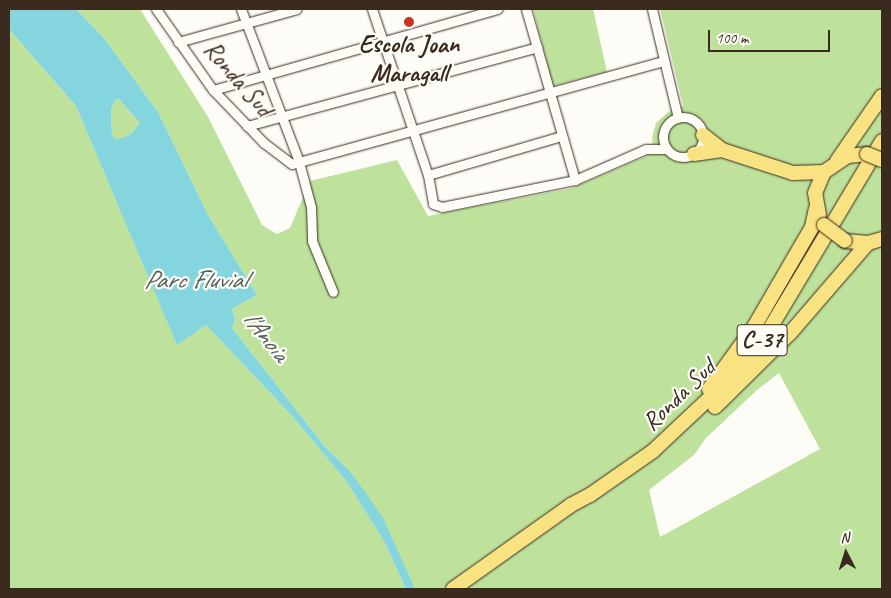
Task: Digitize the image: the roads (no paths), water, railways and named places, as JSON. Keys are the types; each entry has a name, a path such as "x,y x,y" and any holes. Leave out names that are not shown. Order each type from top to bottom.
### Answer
{"highway":[{"path":"590,495 693,407 727,368 812,227 816,208 815,193 824,172 837,161 882,96"},
{"path":"703,135 722,150 793,173 803,179 815,193"},
{"name":"Ronda Sud","path":"453,589 570,505 590,495 653,451 734,375 766,336 882,141"},
{"path":"694,154 722,150"},
{"path":"837,161 867,154 882,160"},
{"path":"793,173 824,172"},
{"path":"816,208 824,225 845,241 868,243 882,239"},
{"path":"590,495 643,467 717,405 792,331 868,243"}],"street":[{"name":"Ronda Sud","path":"156,9 213,90 247,126 292,164 299,162"},
{"path":"241,9 284,117 299,162 311,207 312,241 333,292"},
{"path":"178,42 297,9"},
{"path":"372,9 411,131 428,175 434,204 442,207 575,180 646,149 666,149 682,157 694,154 701,145 703,135 697,123 678,118"},
{"path":"213,90 498,9"},
{"path":"526,9 575,180"},
{"path":"652,9 678,118"},
{"path":"247,126 537,47"},
{"path":"299,162 664,61"},
{"path":"666,149 664,130 678,118"},
{"path":"428,175 561,136"}],"water":[{"name":"Parc Fluvial","path":"9,9 76,9 104,38 158,112 208,215 257,295 232,309 235,320 232,328 326,448 347,468 366,493 383,518 415,589 406,589 385,543 347,482 293,417 206,325 177,345 76,106 9,29","holes":["119,99 140,123 131,134 117,140 112,136 111,110 115,100"]}],"place":[{"name":"Escola Joan Maragall","path":"409,22"}],"water label":[{"name":"l'Anoia","path":"266,336"}]}
